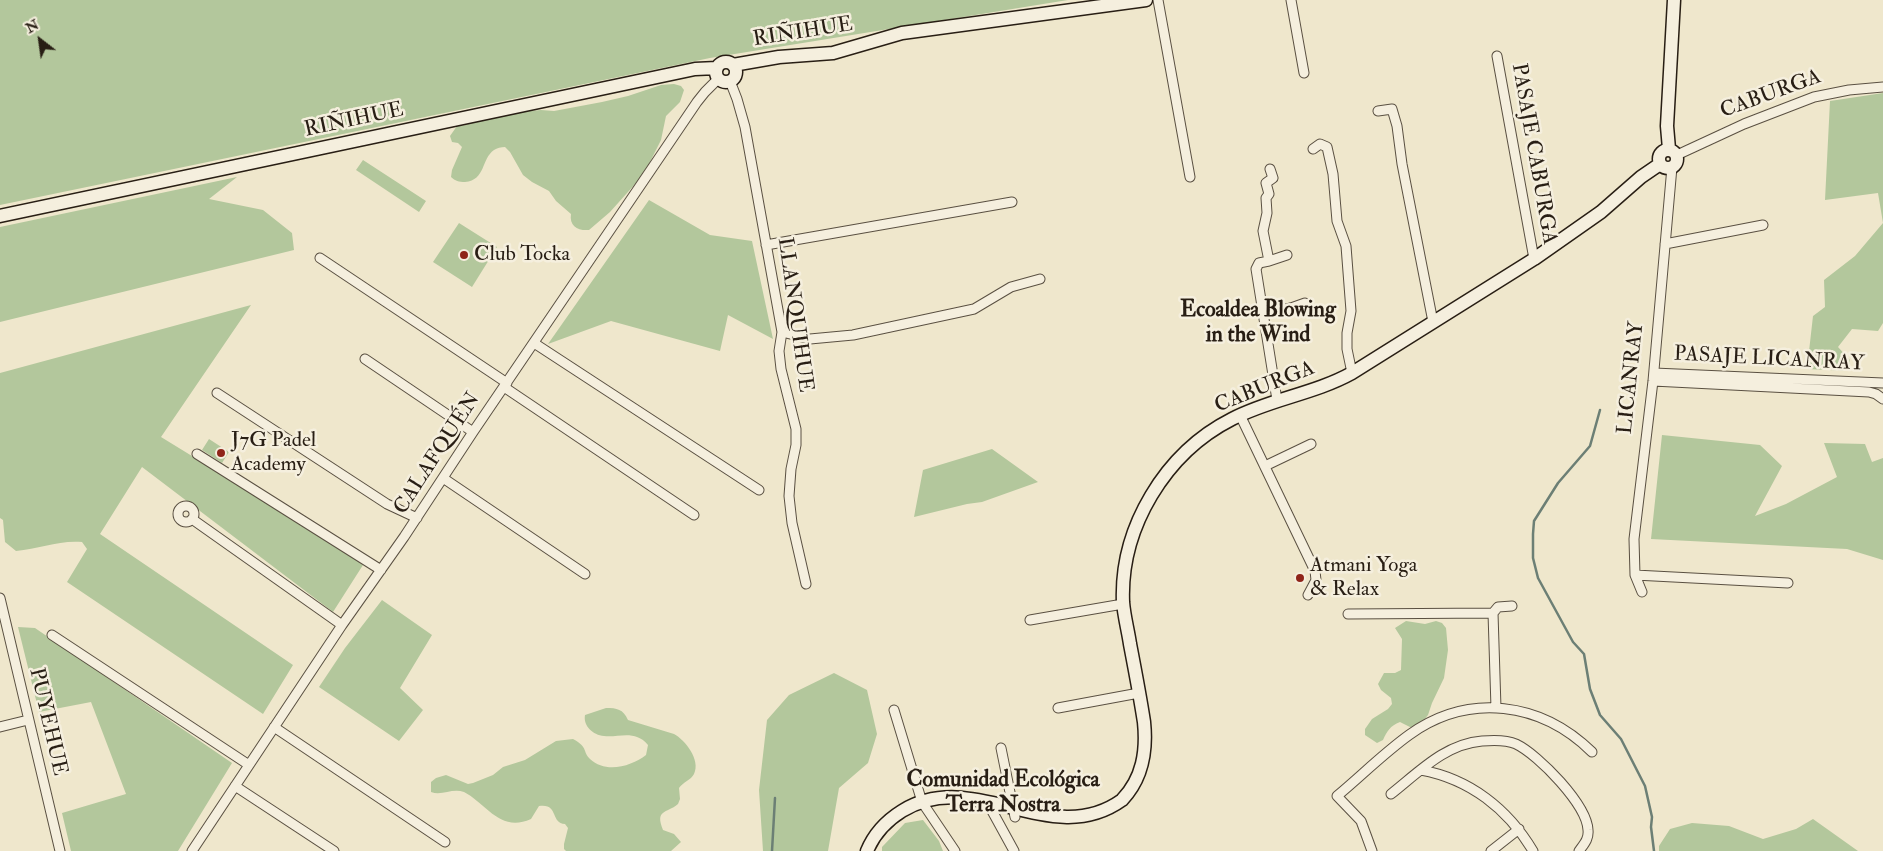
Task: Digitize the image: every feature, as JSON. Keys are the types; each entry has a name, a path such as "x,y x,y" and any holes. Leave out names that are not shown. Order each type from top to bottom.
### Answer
{"street":[{"name":"RIÑIHUE","path":"0,216 695,69 722,76 724,62 733,66 779,58 833,53 902,34 1146,0"},
{"path":"1158,0 1190,177"},
{"path":"1291,0 1304,73"},
{"name":"LICANRAY","path":"1642,592 1635,575 1634,539 1653,377 1665,244 1669,159 1667,126 1674,0"},
{"name":"PASAJE CABURGA","path":"1497,56 1534,259"},
{"name":"LLANQUIHUE","path":"722,76 737,99 745,127 782,332 779,351 781,369 796,429 796,445 790,469 789,496 792,523 806,584"},
{"name":"CALAFQUÉN","path":"192,851 342,625 417,518 473,432 697,102 722,76"},
{"name":"CABURGA","path":"867,851 877,833 890,820 904,810 922,802 938,799 955,800 1055,826 1073,825 1097,818 1118,804 1131,788 1144,761 1146,741 1123,604 1124,577 1129,549 1138,522 1151,496 1168,471 1188,450 1209,433 1240,415 1278,400 1330,384 1352,373 1534,259 1602,212 1641,177 1669,159 1744,124 1814,97 1849,90 1883,87"},
{"path":"1378,111 1392,109 1397,126 1402,164 1433,322"},
{"path":"1312,149 1320,144 1327,147 1333,174 1337,221 1346,246 1351,311 1347,333 1347,349 1352,373"},
{"path":"1270,169 1272,178 1266,183 1269,194 1266,198 1267,213 1263,231 1270,261"},
{"path":"766,245 1012,202"},
{"path":"1665,244 1763,225"},
{"path":"1278,400 1256,269 1259,263 1287,255"},
{"path":"320,258 694,515"},
{"path":"782,332 810,339 853,335 974,309 1011,287 1040,279"},
{"path":"1263,314 1304,303"},
{"path":"534,343 759,490"},
{"path":"365,359 473,432"},
{"path":"1653,377 1869,392 1883,399"},
{"name":"PASAJE LICANRAY","path":"1653,377 1883,383"},
{"path":"217,393 387,504 417,518"},
{"path":"1240,415 1315,571 1316,580 1308,595"},
{"path":"1265,466 1311,444"},
{"path":"197,454 381,570"},
{"path":"443,478 585,574"},
{"path":"192,519 342,625"},
{"path":"1635,575 1788,584"},
{"name":"PUYEHUE","path":"0,599 60,851"},
{"path":"1030,620 1123,604"},
{"path":"1348,614 1492,612 1498,607 1512,606"},
{"path":"1492,612 1496,708"},
{"path":"52,635 249,765"},
{"path":"1058,708 1139,692"},
{"path":"1372,851 1361,821 1336,796 1409,735 1431,722 1464,710 1496,708 1519,711 1542,718 1575,737 1592,752"},
{"path":"894,710 922,802 955,851"},
{"path":"0,727 28,720"},
{"path":"274,727 445,842"},
{"path":"1392,794 1445,752 1463,745 1482,741 1502,741 1515,744 1539,760 1563,785 1576,803 1588,830 1587,839 1580,851"},
{"path":"1000,748 1015,816"},
{"path":"1421,770 1432,777 1470,792 1517,831 1533,851"},
{"path":"235,786 334,851"},
{"path":"991,809 1014,851"},
{"path":"1491,851 1517,831"},
{"path":"1517,831 1526,851"}],"green space":[{"path":"0,0 1068,0 710,58 0,205"},
{"path":"674,84 681,86 684,90 680,102 666,116 661,140 647,168 610,212 589,230 581,230 575,227 571,222 571,214 556,201 549,191 523,175 510,152 505,147 496,149 490,154 480,173 472,180 461,182 451,177 462,147 458,143 452,142 450,136 457,126 466,125 477,119 509,113 541,110 554,111 602,102 661,85"},
{"path":"1883,93 1883,223 1878,193 1825,200 1830,101"},
{"path":"363,160 426,201 419,212 356,170"},
{"path":"237,177 209,199 263,210 292,233 294,250 0,322 0,227"},
{"path":"649,200 710,235 752,241 773,339 728,315 720,351 611,321 548,344"},
{"path":"459,223 497,247 472,287 433,262"},
{"path":"1883,223 1883,323 1878,331 1852,329 1838,347 1850,360 1850,371 1807,369 1813,316 1825,307 1824,280 1855,256"},
{"path":"251,305 161,437 324,537 363,565 333,612 142,467 100,534 293,665 263,714 67,582 87,549 82,542 65,542 16,551 5,542 3,520 0,518 0,373"},
{"path":"1662,435 1760,445 1782,466 1755,516 1786,504 1837,477 1824,443 1865,444 1872,462 1883,458 1883,560 1847,549 1651,539"},
{"path":"209,439 229,452 222,463 202,450"},
{"path":"992,449 1038,482 982,502 914,517 923,470"},
{"path":"382,600 432,635 400,688 423,710 399,741 319,687 345,648"},
{"path":"1406,621 1425,624 1436,621 1442,623 1446,628 1448,650 1444,678 1428,715 1423,721 1412,728 1400,722 1389,729 1383,740 1377,743 1365,735 1365,729 1372,719 1388,709 1392,704 1391,698 1381,690 1378,684 1384,673 1395,673 1401,670 1402,639 1395,628"},
{"path":"18,627 35,628 232,763 178,851 71,851 62,813 126,794 91,702 39,712"},
{"path":"834,673 867,690 877,734 868,763 839,788 828,851 763,851 759,790 767,720 789,695"},
{"path":"606,708 619,710 624,713 628,720 674,734 683,741 694,757 696,769 691,778 679,788 680,799 678,804 663,813 660,818 663,830 674,834 681,842 671,851 566,851 564,844 568,828 557,820 549,807 539,806 531,819 511,822 502,820 494,815 464,792 431,792 431,782 436,778 446,775 468,784 473,783 493,775 503,767 525,760 556,741 573,739 583,747 590,759 596,764 604,766 619,767 634,762 646,755 648,745 638,737 626,735 604,736 596,734 587,726 585,715"},
{"path":"1813,819 1858,851 1659,851 1659,846 1670,829 1692,823 1729,826 1763,839 1796,829"},
{"path":"923,820 939,841 943,851 882,851 882,847 905,823"}],"waterway":[{"path":"1600,410 1590,446 1558,483 1534,521 1533,558 1538,578 1573,642 1584,654 1590,689 1600,715 1621,739 1645,786 1652,817 1651,827 1654,851"},
{"path":"772,851 775,798"}],"place":[{"name":"Club Tocka","path":"464,255"},
{"name":"J7G Padel Academy","path":"221,453"},
{"name":"Atmani Yoga & Relax","path":"1300,578"}],"district":[{"name":"Ecoaldea Blowing in the Wind","path":"1258,324"},
{"name":"Comunidad Ecológica Terra Nostra","path":"1003,794"}]}
